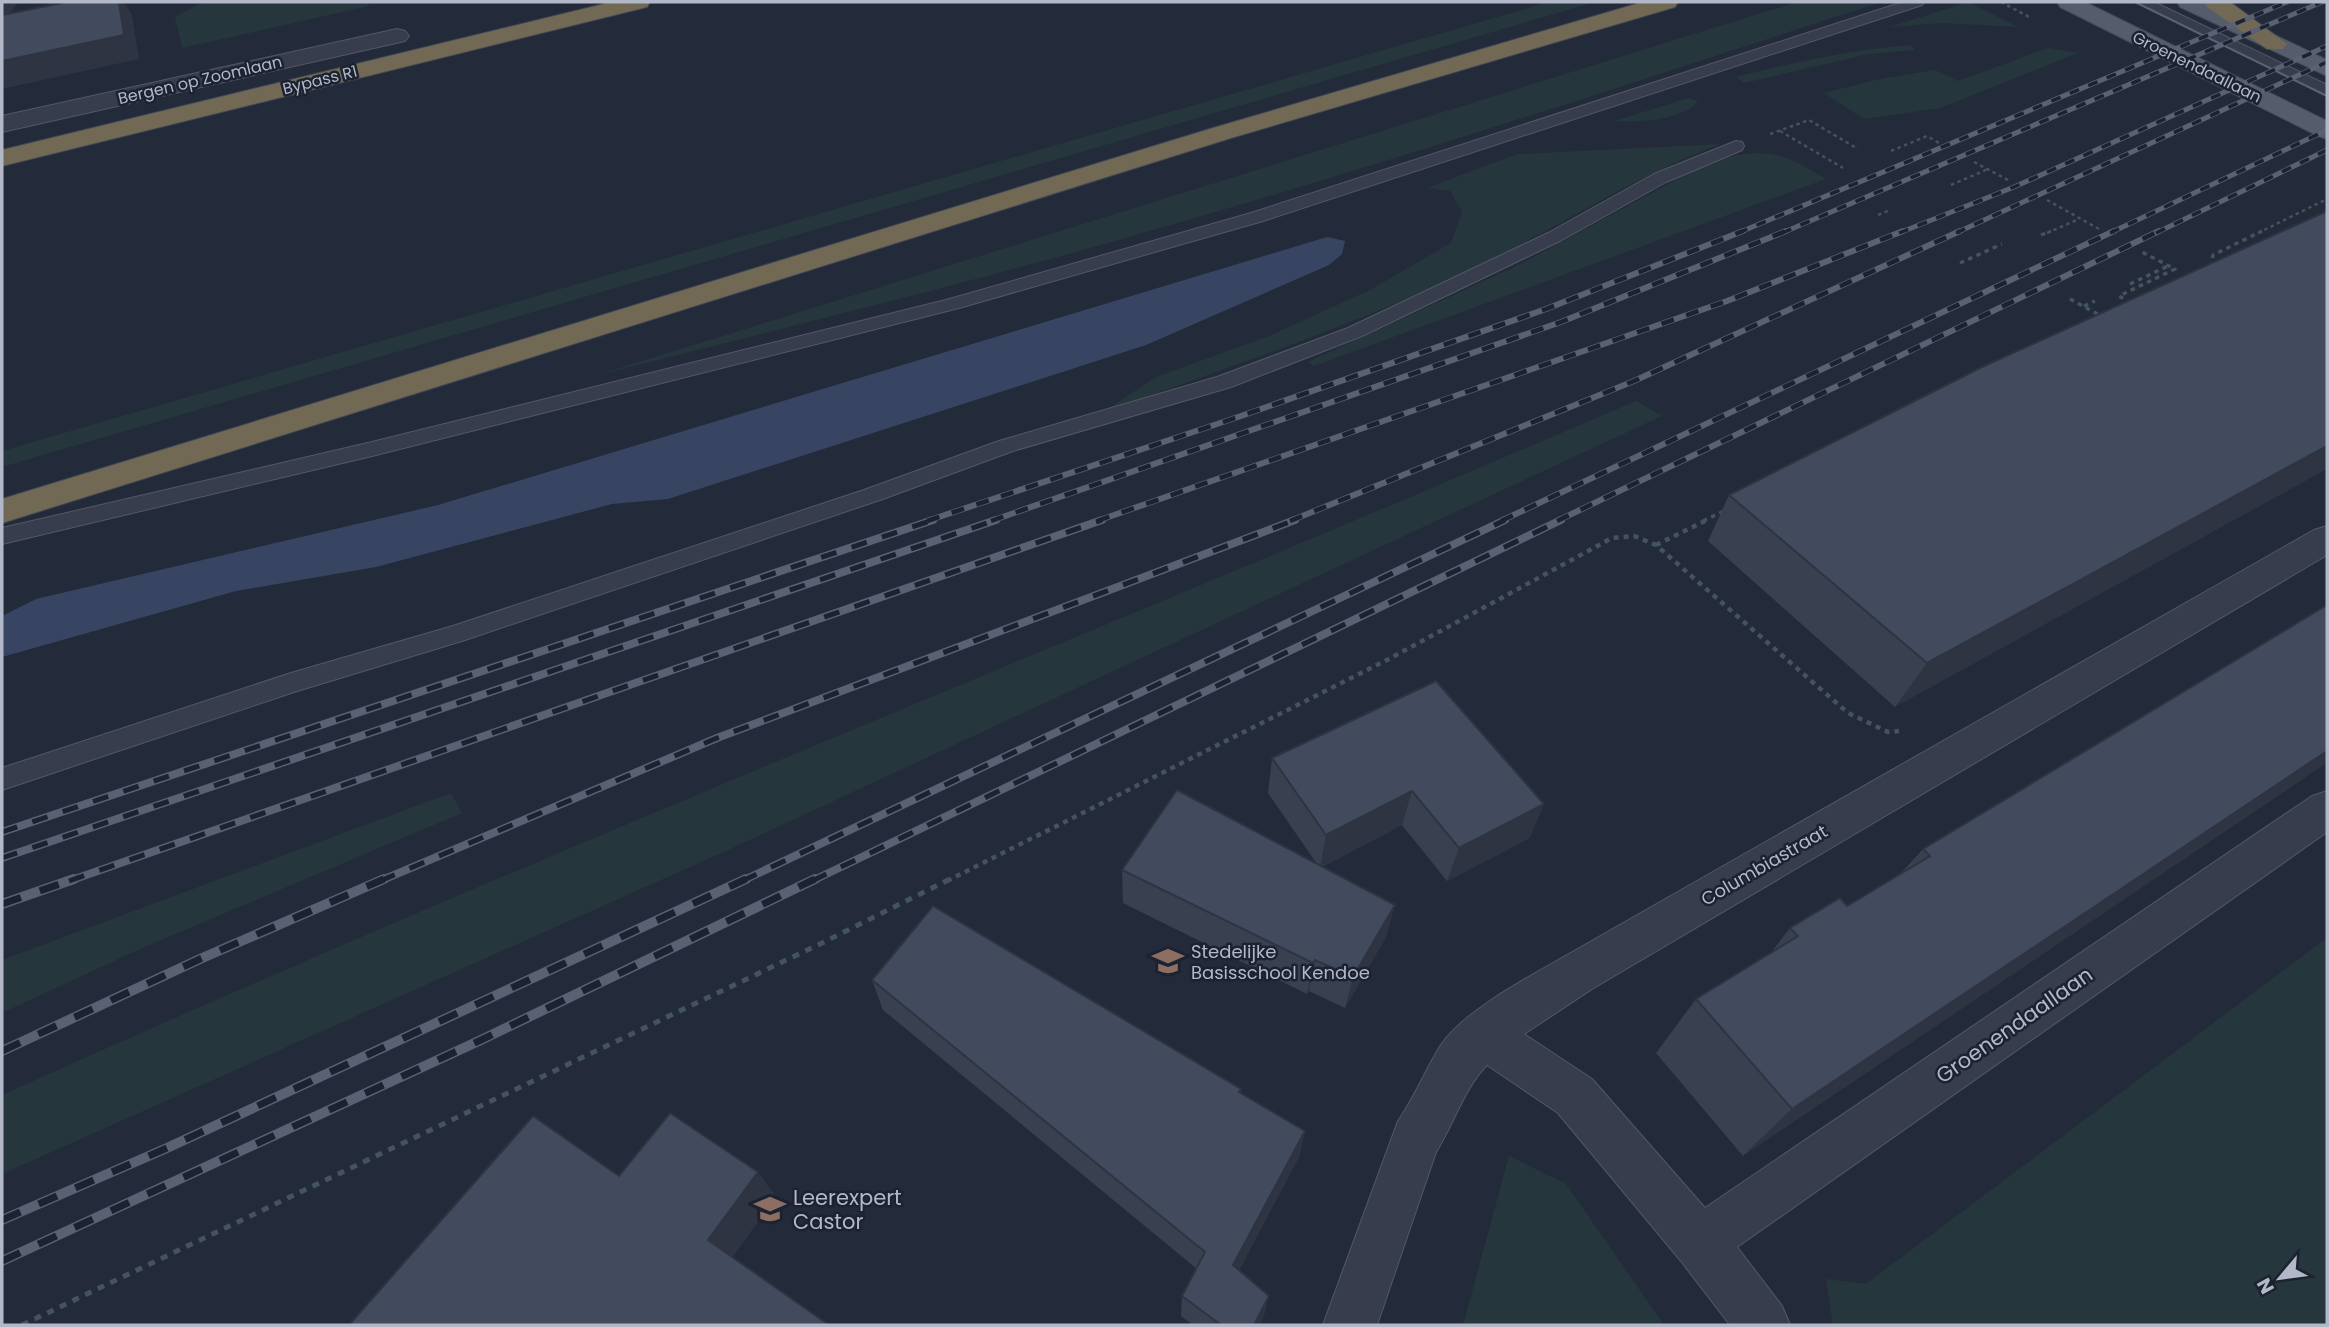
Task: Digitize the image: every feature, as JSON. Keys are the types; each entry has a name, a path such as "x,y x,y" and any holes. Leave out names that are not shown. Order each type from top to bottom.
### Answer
{"highway":[{"name":"Bypass R1","path":"2,159 639,2"},
{"path":"2,511 1209,137 1667,2"},
{"path":"2215,2 2275,44"}],"main road":[{"name":"Groenendaallaan","path":"2068,2 2327,131"},
{"path":"2189,2 2327,69"}],"street":[{"name":"Bergen op Zoomlaan","path":"2,124 397,36"},
{"name":"Columbiastraat","path":"1350,1325 1416,1139 1433,1113 1460,1060 1484,1035 1532,1000 1576,974 2327,539"},
{"name":"Groenendaallaan","path":"1700,1242 2327,809"},
{"path":"1484,1035 1575,1096 1700,1242 1763,1325"}],"lane":[{"path":"2,536 372,449 952,304 1373,181 1917,2"},
{"path":"2143,2 2327,91"},
{"path":"2,779 291,683 469,630 872,495 1006,446 1224,382 1355,332 1554,237 1660,178 1736,146"}],"path":[{"path":"1736,146 1809,120 1858,149"},
{"path":"1780,131 1843,168"},
{"path":"1891,151 1927,136 1939,143"},
{"path":"1974,162 2008,180"},
{"path":"1951,185 1988,169"},
{"path":"2047,200 2099,229"},
{"path":"2210,271 2213,255 2327,200"},
{"path":"1878,215 1888,211"},
{"path":"2041,235 2080,219"},
{"path":"1960,263 2002,244"},
{"path":"2127,310 2136,306 2119,296 2175,269 2140,251"},
{"path":"2130,284 2168,266"},
{"path":"2070,299 2107,320 2095,326"},
{"path":"2084,306 2095,301"},
{"path":"1656,545 1729,508"},
{"path":"22,1325 820,944 1387,660 1612,538 1634,536 1656,545 1848,713 1888,732 1913,729"}],"shaded area":[{"path":"203,2 368,2 369,6 182,48 175,17"},
{"path":"1549,2 1595,2 2,467 2,451"},
{"path":"1797,2 1881,2 1503,124 1217,212 990,275 594,376"},
{"path":"1968,2 2018,27 1941,23 1890,27"},
{"path":"1911,45 1915,50 1869,54 1744,83 1736,77 1823,57"},
{"path":"2048,48 2078,53 1940,108 1864,119 1824,93 1880,79 1935,70 1958,81"},
{"path":"1688,98 1698,101 1682,113 1648,120 1615,121"},
{"path":"1721,144 1654,173 1493,259 1416,295 1283,348 1103,412 1156,377 1269,336 1370,290 1451,243 1462,212 1450,191 1427,188 1517,154"},
{"path":"1756,153 1784,158 1826,179 1314,366 1308,362 1521,264 1696,169 1736,155"},
{"path":"1636,401 1662,416 728,850 2,1174 2,1095 612,830"},
{"path":"451,793 462,813 140,949 2,1013 2,960"},
{"path":"2327,938 2327,1325 1833,1325 1826,1279 1866,1284"},
{"path":"1509,1156 1566,1184 1664,1325 1463,1325"}],"water":[{"path":"1327,237 1345,241 1342,254 1329,265 1146,345 668,499 612,504 376,567 236,591 2,657 2,616 36,599 438,505"}],"building":[{"path":"67,2 119,2 124,35 2,61 2,15"},
{"path":"2327,211 2327,446 1927,663 1729,495 1982,367"},
{"path":"2327,605 2327,751 1792,1109 1696,999 1798,936 1790,928 1840,898 1847,906 1930,856 1923,849"},
{"path":"1436,681 1544,804 1459,848 1412,791 1326,835 1272,758"},
{"path":"1177,790 1395,905 1353,977 1315,960 1313,963 1122,870"},
{"path":"933,906 1241,1089 1239,1092 1305,1131 1233,1265 1269,1296 1254,1325 1221,1325 1182,1296 1205,1252 872,980"},
{"path":"670,1113 758,1172 708,1240 829,1325 349,1325 533,1116 619,1176"}],"tram line":[{"path":"2135,2 2327,96"}],"railway":[{"path":"1739,233 2287,2"},
{"path":"1782,233 2322,2"},
{"path":"1899,233 2014,187 2327,46"},
{"path":"1956,233 2327,62"},
{"path":"2110,233 2327,130"},
{"path":"2156,233 2327,150"},
{"path":"1739,233 1743,231"},
{"path":"991,521 1561,322 1786,231"},
{"path":"1097,521 1727,301 1903,231"},
{"path":"1290,521 1634,381 1960,231"},
{"path":"1501,521 2114,231"},
{"path":"1557,521 2159,231"},
{"path":"927,521 1238,417 1546,309 1739,233"},
{"path":"2,832 933,520"},
{"path":"2,858 996,520"},
{"path":"69,881 1102,520"},
{"path":"380,881 717,738 1295,520"},
{"path":"742,881 1505,520"},
{"path":"812,881 1561,520"},
{"path":"2,904 74,879"},
{"path":"2,1051 200,959 384,879"},
{"path":"2,1220 167,1148 746,879"},
{"path":"2,1261 481,1040 815,879"}],"place":[{"name":"Stedelijke Basisschool Kendoe","path":"1168,961"},
{"name":"Leerexpert Castor","path":"770,1209"}]}
